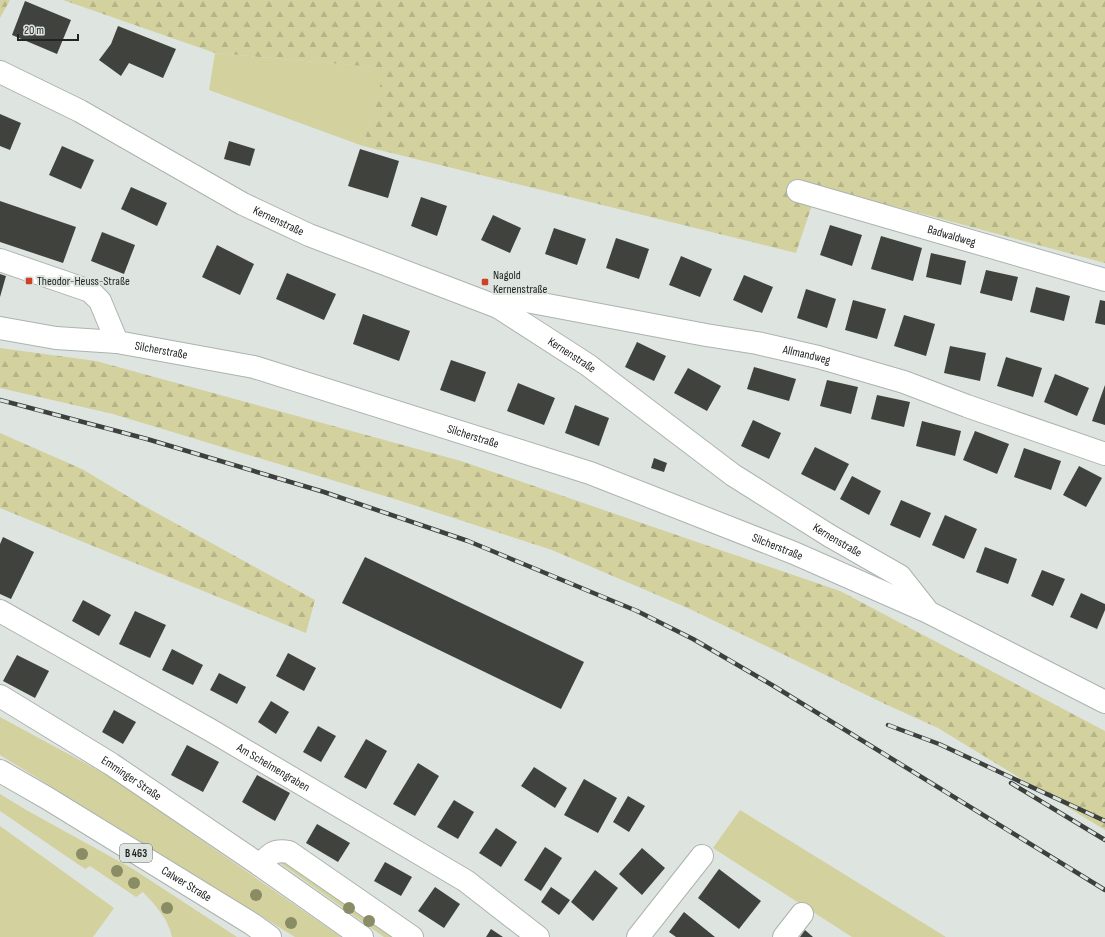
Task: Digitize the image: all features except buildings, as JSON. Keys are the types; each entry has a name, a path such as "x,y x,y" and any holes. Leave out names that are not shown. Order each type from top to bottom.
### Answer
{"street":[{"name":"Kernenstraße","path":"0,72 80,111 243,204 287,225 309,235 498,307 588,365 733,474 830,536 900,576 928,612 1105,702"},
{"name":"Badwaldweg","path":"798,191 1105,280"},
{"path":"0,260 90,291 100,301 117,342"},
{"name":"Allmandweg","path":"498,307 521,300 706,335 757,343 818,356 904,382 967,406 1105,454"},
{"name":"Silcherstraße","path":"0,328 56,338 117,342 254,368 590,473 794,553 928,612"},
{"name":"Am Schelmengraben","path":"0,612 225,739 460,877 538,937"},
{"name":"Emminger Straße","path":"0,696 111,764 260,864 362,937"},
{"name":"Calwer Straße","path":"0,771 47,798 252,924 270,937"},
{"path":"260,864 271,853 280,850 289,852 412,937"},
{"path":"638,937 702,856"},
{"path":"784,937 802,914"}],"green space":[{"path":"0,0 10,0 0,18"},
{"path":"63,0 1105,0 1105,263 897,207 817,190 796,253 363,146 385,68 215,53"},
{"path":"215,53 386,68 363,146 209,90"},
{"path":"0,348 96,361 461,461 840,591 1105,731 1105,830 938,728 885,704 690,609 552,550 398,500 113,414 0,388"},
{"path":"0,433 82,469 144,506 315,600 306,633 0,508"},
{"path":"0,717 109,776 341,937 295,937 0,755"},
{"path":"0,794 133,869 237,937 172,937 168,924 157,907 143,892 136,897 90,866 85,869 0,811"},
{"path":"740,810 946,937 852,937 713,848"},
{"path":"0,826 114,908 93,937 0,937"},
{"path":"286,859 397,937 384,937 280,863"}],"railway":[{"path":"0,400 147,439 324,492 468,541 637,611 693,639 772,685 1105,890"},
{"path":"888,725 939,744 1105,821"},
{"path":"1011,783 1105,840"}],"place":[{"name":"Theodor-Heuss-Straße","path":"29,281"},
{"name":"Nagold Kernenstraße","path":"485,282"}]}
